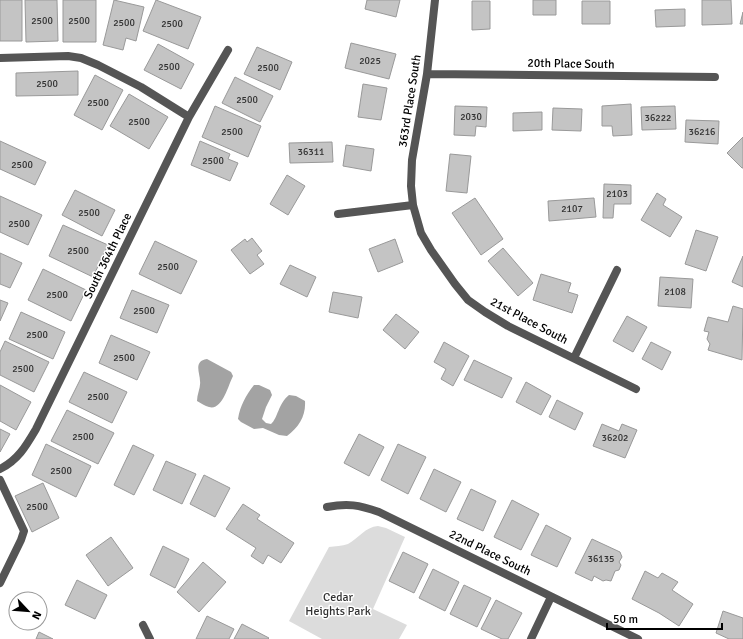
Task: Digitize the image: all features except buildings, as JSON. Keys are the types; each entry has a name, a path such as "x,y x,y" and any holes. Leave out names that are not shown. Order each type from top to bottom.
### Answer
{"street":[{"name":"363rd Place South","path":"413,205 411,186 412,160 427,74 435,0"},
{"name":"South 364th Place","path":"2,468 10,464 21,453 49,403 189,117 228,50"},
{"path":"0,58 68,56 81,58 141,87 189,117"},
{"name":"20th Place South","path":"427,74 715,77"},
{"path":"338,214 413,205"},
{"name":"21st Place South","path":"413,205 421,233 431,250 468,300 508,326 636,389"},
{"path":"574,358 616,270"},
{"path":"0,480 24,531 0,583"},
{"name":"22nd Place South","path":"327,507 352,504 379,512 638,639"},
{"path":"531,639 551,597"},
{"path":"143,625 150,639"}],"green space":[{"name":"Cedar Heights Park","path":"378,526 405,537 373,609 407,625 399,639 322,639 289,621 329,547 348,544 369,528"}],"shaded area":[{"path":"207,359 231,372 233,376 221,402 214,407 208,407 197,401 200,383 198,368 200,362"},
{"path":"254,385 259,385 270,390 272,395 262,419 266,423 271,424 283,402 289,395 296,396 305,401 301,421 287,436 279,435 263,428 254,429 238,419 244,401"}]}
